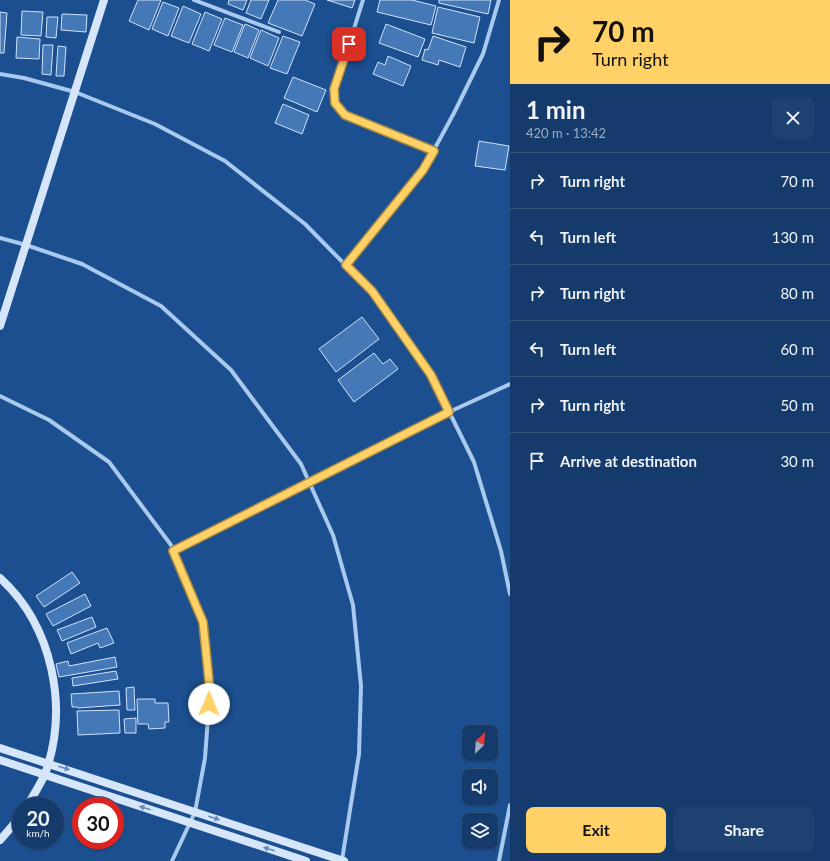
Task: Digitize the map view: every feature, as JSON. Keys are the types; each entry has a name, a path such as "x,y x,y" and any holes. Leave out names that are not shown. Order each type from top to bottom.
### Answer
{"main road":[{"path":"0,326 104,0"},
{"path":"0,578 9,586 30,614 46,649 53,674 56,713 52,749 44,775 32,797"},
{"path":"0,748 343,861"},
{"path":"0,760 306,861"},
{"path":"0,840 12,826"}],"street":[{"path":"194,0 278,32"},
{"path":"363,0 334,89 335,103 345,115 434,151"},
{"path":"346,265 423,170 434,151 483,54 499,0"},
{"path":"0,74 24,78 75,92 155,124 225,161 305,224 372,291 426,368 474,462 508,572 510,594"},
{"path":"0,238 82,264 161,306 230,370 301,464 333,535 353,605 361,686 359,754 343,861"},
{"path":"173,551 449,412 510,384"},
{"path":"0,396 49,420 109,462 171,545 203,622 210,691 205,758 195,812 172,861"},
{"path":"499,861 510,805"}],"building":[{"path":"138,0 161,0 149,30 129,21"},
{"path":"229,0 247,0 243,10 228,4"},
{"path":"251,0 269,0 261,19 246,13"},
{"path":"278,0 305,0 315,4 302,36 268,23"},
{"path":"327,0 355,0 352,8"},
{"path":"380,0 412,0 436,6 431,25 377,12"},
{"path":"439,0 491,0 488,14 439,3"},
{"path":"163,2 179,8 168,36 152,29"},
{"path":"183,6 201,14 189,43 171,36"},
{"path":"438,7 480,17 474,43 432,33"},
{"path":"22,11 43,12 41,36 21,35"},
{"path":"0,12 7,13 4,53 0,53"},
{"path":"205,12 222,19 209,51 192,44"},
{"path":"62,14 87,15 86,32 61,30"},
{"path":"47,17 58,17 56,38 46,37"},
{"path":"225,18 243,25 232,52 214,45"},
{"path":"245,24 259,30 248,58 234,52"},
{"path":"386,24 425,39 418,57 379,43"},
{"path":"261,30 279,38 268,66 250,58"},
{"path":"283,36 300,42 287,74 270,68"},
{"path":"433,36 466,47 460,67 439,60 438,65 422,60 425,49 428,50"},
{"path":"17,37 40,39 39,59 16,58"},
{"path":"43,45 53,45 51,75 42,74"},
{"path":"58,46 66,47 64,76 56,76"},
{"path":"388,56 411,66 403,86 373,74 378,62 385,65"},
{"path":"293,77 326,90 317,112 284,98"},
{"path":"283,104 309,115 302,134 275,123"},
{"path":"479,141 509,146 505,170 475,166"},
{"path":"362,317 379,339 336,372 319,349"},
{"path":"374,353 383,364 390,359 398,369 354,402 338,380"},
{"path":"72,572 80,583 44,607 36,596"},
{"path":"85,594 91,606 53,626 46,614"},
{"path":"92,617 96,627 62,641 57,630"},
{"path":"107,628 114,643 100,648 98,643 71,654 67,643"},
{"path":"115,657 117,667 59,677 56,664 68,661 69,666"},
{"path":"116,671 118,679 73,686 72,678"},
{"path":"134,687 135,710 127,710 126,688"},
{"path":"119,691 120,705 78,708 72,707 71,694"},
{"path":"137,699 155,699 155,703 168,703 169,722 165,722 165,728 149,729 148,724 138,724"},
{"path":"119,710 120,733 78,735 77,711"},
{"path":"136,718 136,733 125,733 124,719"}],"route":[{"path":"209,704 210,691 203,622 173,551 449,412 431,375 372,291 346,265 423,170 434,151 345,115 335,103 334,89 349,44"}]}
